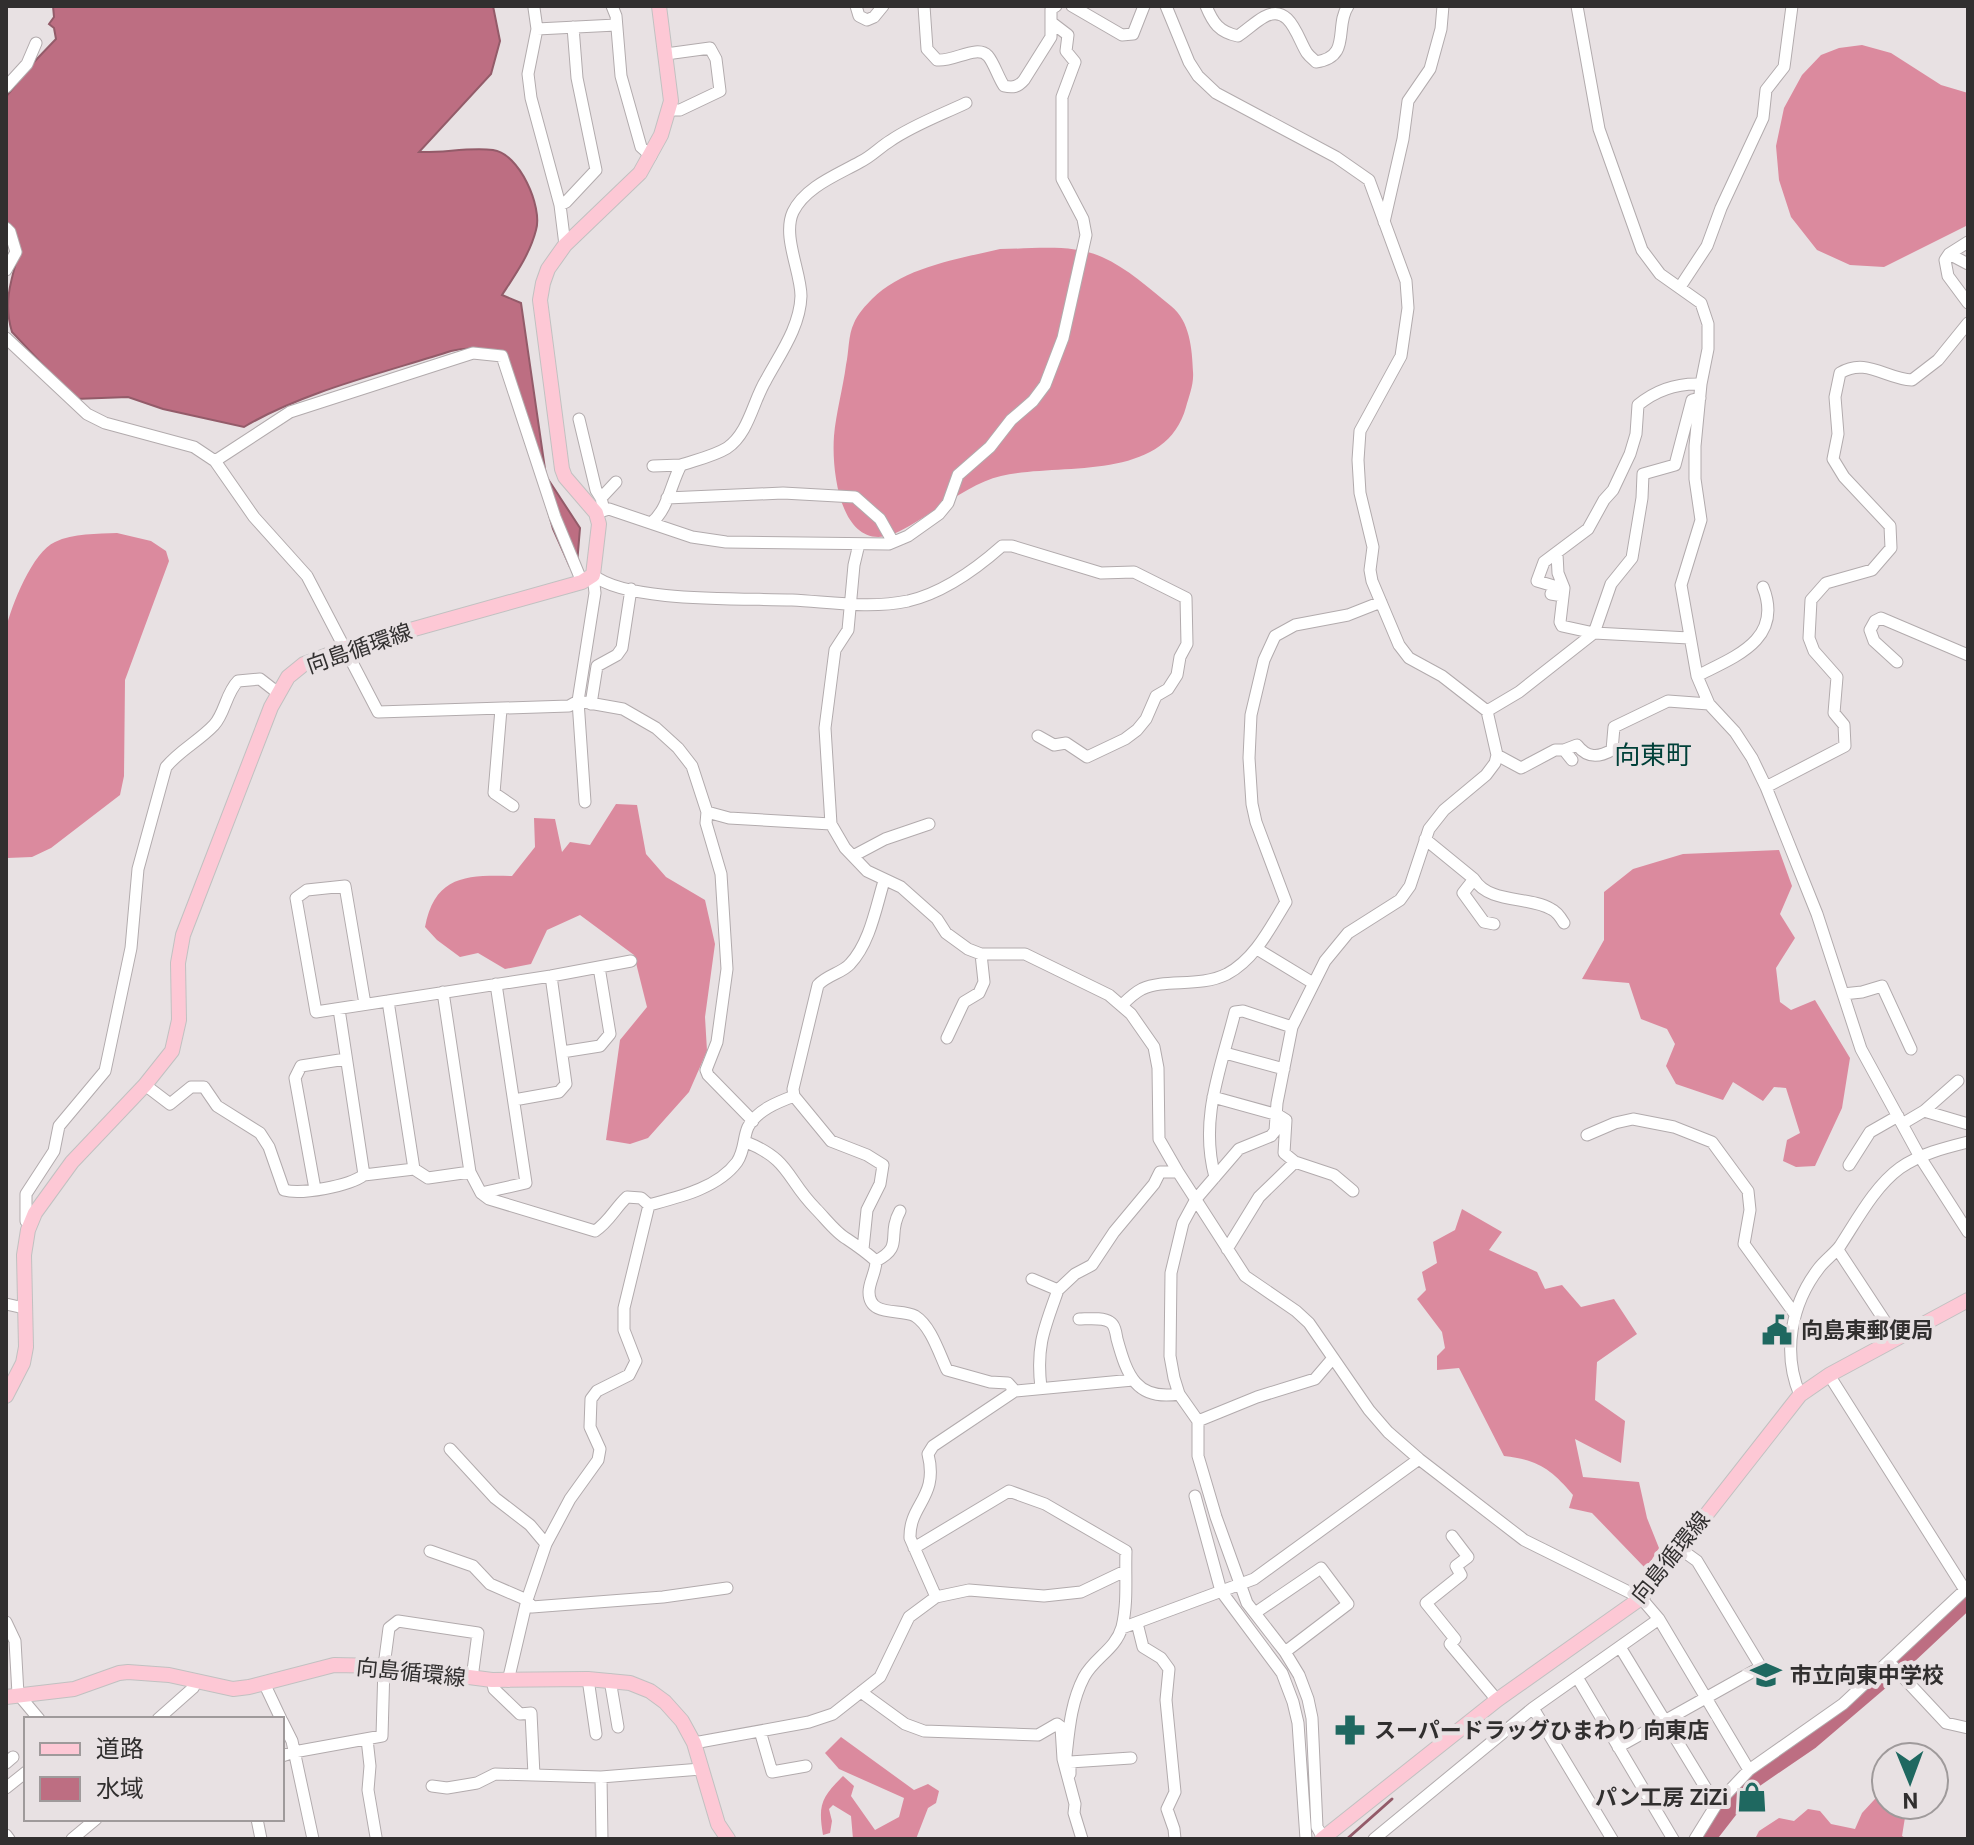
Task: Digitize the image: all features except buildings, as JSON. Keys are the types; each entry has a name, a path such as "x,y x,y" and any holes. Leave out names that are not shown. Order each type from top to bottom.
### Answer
{"main road":[{"path":"588,579 600,512 565,477 562,469 540,300 548,269 565,245 640,173 651,156 669,110 670,81 659,6"},
{"name":"向島循環線","path":"6,1396 23,1363 26,1347 24,1255 30,1223 72,1162 145,1085 172,1051 179,1020 178,963 183,935 278,693 288,677 304,664 346,648 588,579"},
{"name":"向島循環線","path":"1322,1838 1497,1700 1641,1598 1800,1395 1829,1375 1968,1300"},
{"name":"向島循環線","path":"12,1695 74,1689 128,1672 169,1675 233,1689 334,1665 384,1666 508,1681 588,1679 630,1683 650,1691 682,1721 694,1743 718,1824 728,1839"}],"street":[{"path":"612,6 621,76 641,147 651,156"},
{"path":"856,6 859,16 867,20 883,6"},
{"path":"924,6 927,49 937,60 948,62 980,51 988,56 1004,86 1011,88 1019,86 1024,80 1051,37 1051,9 1056,6"},
{"path":"1072,6 1122,35 1133,34 1144,6"},
{"path":"1166,6 1189,62 1198,76 1216,93 1336,157 1369,180 1406,281 1408,308 1401,356 1360,431 1360,493 1373,547 1372,581 1399,645 1409,658 1442,676 1487,711 1497,755 1486,775 1444,810 1429,829 1410,886 1400,900 1348,933 1325,961 1292,1027 1278,1125 1271,1136 1239,1149 1196,1199 1183,1223 1171,1273 1170,1356 1179,1394 1198,1421 1198,1456 1247,1603 1299,1675 1312,1718 1317,1827 1322,1838"},
{"path":"1206,6 1213,22 1225,34 1238,36 1267,15 1278,14 1291,23 1306,52 1316,62 1329,60 1336,51 1348,6"},
{"path":"1384,222 1403,139 1408,101 1430,69 1441,29 1443,6"},
{"path":"1577,6 1599,129 1642,250 1660,274 1701,303 1708,324 1708,349 1695,446 1695,479 1701,520 1681,585 1697,676 1709,704 1735,732 1766,787 1817,914 1861,1049 1920,1157 1968,1232"},
{"path":"1680,287 1707,246 1721,208 1763,118 1766,90 1784,67 1792,6"},
{"path":"534,8 537,29 528,74 531,98 560,205 565,245"},
{"path":"579,419 596,490 601,498 600,512 609,509 692,537 726,542 893,542 908,536 939,514 948,503 958,475 990,447 1045,385 1063,338 1086,235 1083,219 1062,179 1062,97 1075,62 1066,51 1068,35 1051,22"},
{"path":"537,29 616,25"},
{"path":"560,205 596,170 577,78 573,27"},
{"path":"6,87 27,64 36,43"},
{"path":"666,54 710,48 716,59 720,91 680,110 669,110"},
{"path":"653,466 681,465 728,447 740,433 764,381 783,354 800,310 801,293 793,263 791,220 793,211 810,190 863,161 891,140 966,103"},
{"path":"6,228 16,252 6,270"},
{"path":"1968,242 1945,260 1948,276 1968,303"},
{"path":"1949,254 1968,264"},
{"path":"1766,787 1845,746 1844,725 1834,713 1837,677 1814,651 1809,638 1811,600 1826,583 1872,570 1891,548 1890,526 1853,487 1833,459 1838,434 1835,397 1840,373 1848,368 1869,367 1901,380 1912,380 1938,360 1968,323"},
{"path":"6,338 87,414 105,423 194,447 215,461 254,517 307,576 378,712 569,706 578,701 623,709 656,728 678,748 692,766 707,812 706,823 721,874 727,969 717,1042 706,1070 753,1121"},
{"path":"215,461 290,412 473,353 502,356 555,517 595,593 578,701 585,802"},
{"path":"1563,596 1551,594 1554,586 1537,581 1544,562 1588,529 1613,490 1636,434 1638,405 1648,396 1684,383 1701,384"},
{"path":"1487,711 1519,692 1594,633 1611,584 1632,558 1643,474 1675,465 1692,400 1700,398"},
{"path":"651,523 657,519 681,465"},
{"path":"601,498 616,482"},
{"path":"667,498 783,493 855,497 880,519 893,542"},
{"path":"859,544 848,630 835,650 825,728 831,824 853,856 867,871 901,887 937,919 946,933 968,949 981,954 1025,954 1109,995 1122,1005 1154,1047 1158,1068 1159,1139 1245,1276 1309,1323 1388,1432 1419,1459 1524,1540 1641,1598 1659,1619 1749,1770"},
{"path":"588,579 670,596 874,605 910,600 944,587 963,574 972,572 1002,546 1012,546 1101,573 1134,572 1186,598 1187,644 1180,657 1177,675 1168,689 1156,696 1146,719 1137,730 1087,757 1066,743 1054,745 1038,736"},
{"path":"1557,554 1558,573 1564,588 1562,626 1594,633 1689,638"},
{"path":"1697,676 1744,652 1758,640 1768,614 1769,602 1763,587"},
{"path":"591,704 597,666 617,655 622,648 631,589"},
{"path":"1122,1005 1139,990 1154,985 1209,980 1228,973 1257,949 1286,902 1252,804 1249,758 1251,715 1264,660 1275,636 1295,625 1348,615 1381,602"},
{"path":"1897,662 1874,641 1870,630 1881,618 1968,655"},
{"path":"30,1223 26,1221 26,1194 54,1151 59,1126 105,1071 129,958 138,869 166,767 177,754 216,723 231,688 238,681 260,679 278,693"},
{"path":"1497,755 1521,768 1555,750 1577,745 1582,752 1592,756 1603,755 1612,750 1614,727 1653,708 1668,701 1709,704"},
{"path":"501,709 494,793 513,806"},
{"path":"1564,750 1572,760"},
{"path":"707,812 729,818 831,824"},
{"path":"853,856 885,839 929,824"},
{"path":"1425,839 1477,884 1498,895 1553,909 1564,923"},
{"path":"1474,879 1463,893 1484,922 1494,924"},
{"path":"863,1249 864,1224 880,1184 883,1165 831,1141 794,1096 793,1089 818,985 826,976 849,966 867,936 884,881"},
{"path":"365,1004 345,886 307,890 296,898 316,1012 631,961"},
{"path":"1257,949 1313,983"},
{"path":"947,1038 964,1002 979,993 984,982 981,954"},
{"path":"562,1052 600,1046 610,1034 599,967"},
{"path":"514,1100 559,1092 566,1084 551,976"},
{"path":"481,1193 526,1183 496,984"},
{"path":"1843,994 1882,986 1911,1049"},
{"path":"443,992 470,1172 481,1193 489,1199 595,1231 606,1224 627,1197 641,1198 649,1205"},
{"path":"388,1001 414,1169"},
{"path":"339,1009 364,1175"},
{"path":"1215,1177 1209,1155 1208,1116 1235,1012 1243,1011 1292,1027"},
{"path":"1225,1053 1284,1069"},
{"path":"315,1189 295,1078 301,1066 346,1059"},
{"path":"1849,1165 1870,1132 1924,1111 1958,1081"},
{"path":"145,1085 170,1104 191,1087 204,1087 217,1106 260,1133 269,1147 284,1190 294,1193 355,1182 364,1175 414,1169 428,1178 470,1172"},
{"path":"649,1205 699,1189 721,1177 737,1162 746,1142 747,1128 753,1121 772,1105 794,1096"},
{"path":"1213,1097 1286,1120 1284,1153 1295,1162 1334,1175 1353,1191"},
{"path":"1924,1111 1968,1124"},
{"path":"1587,1135 1633,1119 1674,1127 1712,1142 1748,1191 1750,1210 1744,1244 1794,1313"},
{"path":"746,1142 767,1150 779,1160 812,1205 847,1239 856,1242 876,1261 869,1292 872,1301 882,1311 914,1315 927,1328 947,1370 990,1382 1008,1383 1015,1391"},
{"path":"1800,1395 1791,1369 1794,1313 1819,1267 1838,1250 1888,1177 1920,1157 1968,1142"},
{"path":"1227,1249 1259,1197 1295,1162"},
{"path":"1041,1388 1041,1337 1058,1290 1075,1274 1092,1265 1160,1172 1178,1172"},
{"path":"508,1681 527,1600 546,1544 570,1499 598,1460 600,1449 590,1427 591,1399 597,1391 629,1375 636,1361 624,1330 624,1308 649,1205"},
{"path":"876,1261 888,1255 893,1248 893,1223 900,1211"},
{"path":"1838,1250 1896,1338"},
{"path":"1032,1279 1058,1290"},
{"path":"6,1304 24,1308"},
{"path":"1079,1319 1108,1320 1113,1324 1133,1380 1141,1390 1149,1394 1179,1394"},
{"path":"1198,1421 1257,1397 1315,1379 1333,1358"},
{"path":"1695,1839 1716,1805 1749,1770 1843,1704 1966,1588 1829,1375"},
{"path":"936,1597 914,1548 910,1527 927,1496 932,1468 928,1454 933,1446 1015,1391 1133,1380"},
{"path":"450,1449 495,1498 530,1525 546,1544"},
{"path":"1122,1628 1254,1579 1419,1459"},
{"path":"914,1548 1009,1491 1045,1504 1126,1551 1122,1628 1113,1645 1085,1674 1071,1711 1066,1756 1063,1759"},
{"path":"1195,1496 1221,1591 1282,1673 1289,1688 1298,1723 1306,1839"},
{"path":"1452,1536 1468,1557 1456,1566 1461,1575 1426,1603 1455,1639 1450,1644 1497,1700"},
{"path":"1618,1747 1761,1667 1697,1561 1679,1548"},
{"path":"430,1551 473,1566 490,1584 527,1600 532,1607 598,1603 727,1588"},
{"path":"1255,1613 1321,1568 1348,1604 1285,1652"},
{"path":"694,1743 809,1722 833,1714 880,1677 909,1617 936,1597 969,1590 1044,1596 1081,1592 1125,1571"},
{"path":"1374,1839 1533,1708 1659,1619"},
{"path":"284,1755 382,1736 384,1666 389,1628 398,1621 478,1633 472,1678"},
{"path":"6,1622 15,1641 12,1695 37,1717"},
{"path":"1137,1623 1143,1647 1161,1658 1169,1669 1166,1700 1175,1792 1167,1809 1175,1839"},
{"path":"1620,1647 1716,1805"},
{"path":"1889,1662 1946,1723 1968,1728"},
{"path":"1577,1677 1673,1839"},
{"path":"588,1679 596,1734"},
{"path":"492,1680 494,1689 520,1714 531,1713 534,1775"},
{"path":"610,1680 618,1727"},
{"path":"160,1717 197,1681"},
{"path":"264,1683 280,1717"},
{"path":"861,1692 905,1724 924,1731 1038,1735 1057,1724 1061,1727 1067,1781 1082,1839"},
{"path":"1533,1708 1612,1839"},
{"path":"284,1727 294,1752 313,1839"},
{"path":"760,1731 772,1772 806,1766"},
{"path":"367,1739 368,1790 376,1837"},
{"path":"1067,1781 1070,1779 1070,1762 1131,1758"},
{"path":"432,1786 447,1788 477,1783 495,1774 601,1777 701,1769"},
{"path":"6,1788 24,1774"},
{"path":"601,1777 602,1839"},
{"path":"72,1839 94,1821"}],"shaded area":[{"path":"1862,45 1891,53 1941,85 1968,93 1968,225 1884,267 1850,265 1817,250 1791,217 1779,180 1776,146 1784,108 1802,75 1821,55 1839,48"},
{"path":"1000,249 1078,250 1102,257 1138,279 1171,306 1182,319 1191,345 1193,376 1186,407 1174,431 1156,448 1134,459 1107,465 1001,476 963,493 900,531 881,537 865,534 853,524 844,509 834,453 836,418 855,320 872,299 900,279 932,266"},
{"path":"117,533 151,541 166,551 169,561 125,680 124,776 120,795 51,848 32,857 7,858 6,629 13,607 31,567 47,547 70,537"},
{"path":"616,804 637,805 646,854 666,877 705,900 715,944 705,1017 707,1051 689,1092 648,1138 630,1144 606,1140 620,1040 647,1007 634,955 580,915 547,930 531,964 505,969 478,953 460,957 425,927 436,897 455,882 481,876 512,876 535,847 534,818 555,819 562,852 570,842 590,845"},
{"path":"1779,850 1792,886 1780,914 1795,938 1776,968 1780,1002 1791,1010 1815,1000 1850,1058 1842,1108 1815,1166 1796,1167 1783,1161 1787,1140 1800,1133 1786,1088 1774,1087 1763,1101 1733,1082 1723,1100 1676,1084 1666,1066 1675,1044 1667,1029 1641,1019 1629,983 1582,979 1604,940 1604,892 1633,869 1683,854"},
{"path":"1462,1209 1502,1232 1489,1250 1537,1272 1545,1289 1562,1285 1581,1307 1614,1299 1637,1334 1597,1362 1595,1400 1625,1421 1621,1463 1575,1439 1583,1477 1639,1482 1647,1518 1659,1548 1646,1569 1592,1513 1569,1508 1573,1495 1558,1478 1535,1463 1504,1456 1459,1368 1437,1370 1437,1356 1445,1348 1442,1332 1417,1299 1426,1290 1422,1272 1437,1263 1433,1242 1455,1230"},
{"path":"841,1737 914,1790 928,1784 939,1791 936,1803 928,1808 916,1839 853,1839 851,1816 833,1805 829,1809 832,1821 830,1833 823,1835 823,1802 843,1776 854,1786 851,1796 875,1830 899,1817 904,1798 839,1769 825,1753"},
{"path":"1870,1804 1870,1821 1904,1821 1902,1836 1907,1839 1755,1839 1759,1831 1779,1818 1794,1821 1808,1809 1820,1811 1831,1824 1855,1829"}],"water":[{"path":"53,6 493,6 500,41 491,74 419,152 484,149 503,153 520,171 532,195 536,208 536,230 522,264 502,295 521,303 546,476 580,528 577,564 570,567 553,529 504,358 499,354 471,349 451,351 318,393 244,427 163,409 128,397 75,399 12,332 8,301 19,252 6,223 6,97 56,39 54,28 49,24 54,17"}],"waterway":[{"path":"1706,1839 1751,1781 1811,1740 1886,1676 1968,1599"},
{"path":"1347,1839 1392,1799"}],"place":[{"name":"向島東郵便局","path":"1777,1330"},
{"name":"市立向東中学校","path":"1766,1675"},
{"name":"スーパードラッグひまわり 向東店","path":"1350,1730"},
{"name":"パン工房 ZiZi","path":"1752,1797"}],"district":[{"name":"向東町","path":"1653,755"}]}
